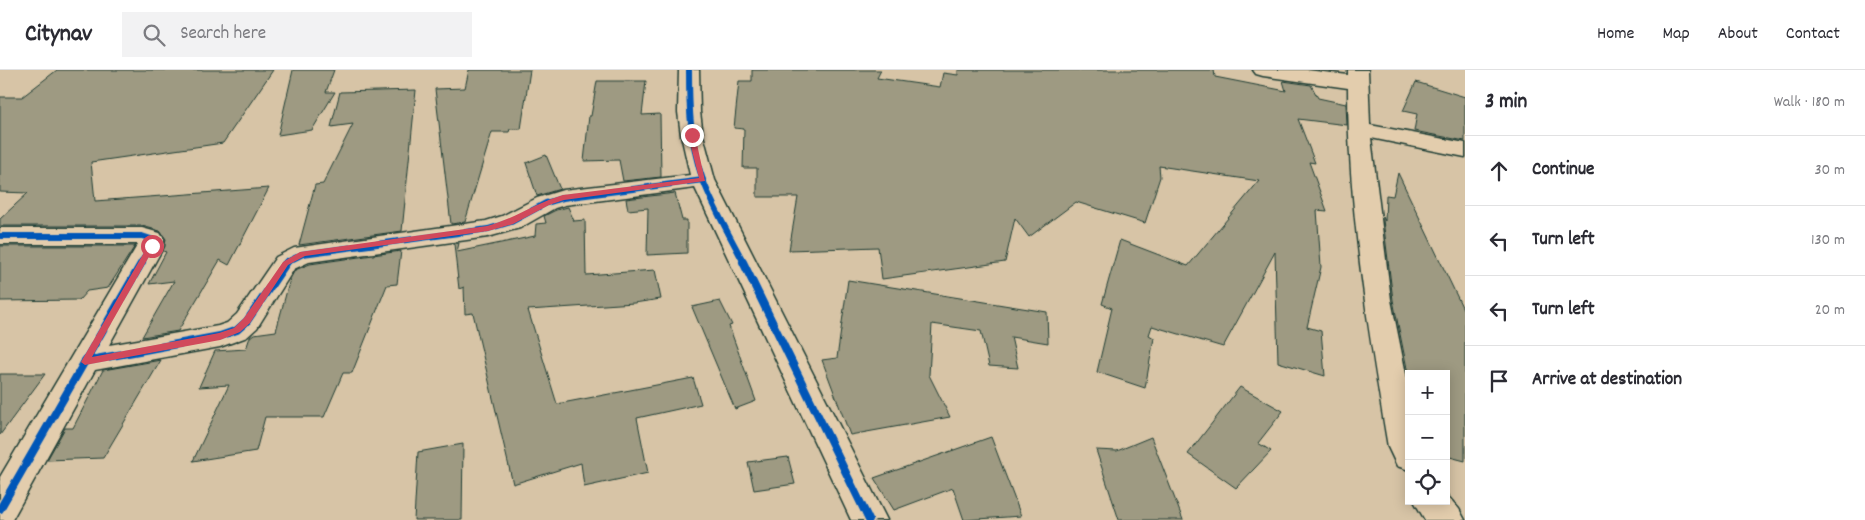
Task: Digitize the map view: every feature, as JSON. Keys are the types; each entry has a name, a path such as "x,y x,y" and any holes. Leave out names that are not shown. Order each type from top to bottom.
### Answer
{"street":[{"path":"689,70 690,120 703,180 869,520"},
{"path":"1263,70 1358,76 1359,129 1377,300 1405,449"},
{"path":"1359,129 1465,150"},
{"path":"85,362 220,336 237,330 247,321 286,263 303,254 488,229 511,222 546,203 563,198 703,180"},
{"path":"0,236 142,236 152,239 152,246 0,509"},
{"path":"1434,505 1447,520"}],"building":[{"path":"57,70 273,70 223,143 91,162 95,201 269,188 229,265 220,260 178,331 142,337 174,281 149,284 166,252 163,251 166,239 160,231 142,226 0,226 0,219 28,193 0,192 0,97 22,97"},
{"path":"293,70 334,70 326,92 335,92 312,130 278,135"},
{"path":"469,70 530,70 521,129 510,129 509,132 492,132 465,222 451,224 435,89 465,88"},
{"path":"752,70 881,70 877,78 940,87 943,73 958,75 958,70 1214,70 1215,77 1286,91 1283,81 1311,85 1318,98 1346,104 1347,125 1298,119 1315,163 1309,162 1327,211 1317,210 1321,267 1307,327 1321,331 1325,376 1278,362 1275,252 1223,347 1152,326 1149,335 1154,338 1145,388 1097,372 1112,308 1102,304 1120,240 1188,266 1259,181 1159,166 1160,177 1145,223 1076,202 1029,237 1015,218 1005,262 882,279 878,247 789,250 798,197 757,197 757,168 743,168 744,129 734,128 739,81 752,81"},
{"path":"597,81 646,81 642,115 660,114 661,177 623,181 619,160 584,161 589,116 591,116"},
{"path":"1416,82 1465,97 1465,141 1414,131 1417,114 1403,111"},
{"path":"416,90 402,231 299,245 315,185 323,184 353,124 331,127 340,92"},
{"path":"546,155 560,189 537,196 526,163"},
{"path":"1398,173 1465,313 1465,461 1450,457 1450,370 1407,370 1393,300 1383,220 1383,217 1385,221 1386,195 1393,196"},
{"path":"675,193 682,220 687,220 687,253 647,255 648,208 628,210 626,199"},
{"path":"568,207 574,221 585,220 586,275 655,270 661,299 634,303 528,310 557,404 693,378 701,404 637,418 648,473 584,487 581,463 513,484 473,313 465,314 464,287 459,289 454,244 459,243 457,252 535,236 536,224 546,223 544,216"},
{"path":"0,246 135,246 108,288 87,291 79,300 0,301"},
{"path":"401,251 397,284 387,285 352,373 343,373 324,417 265,417 256,451 193,461 229,385 199,387 215,351 246,349 250,337 254,334 276,331 290,279 295,270 310,264"},
{"path":"848,280 1047,312 1048,343 1011,337 1018,368 989,366 981,331 932,324 929,375 950,417 850,435 822,360 837,358"},
{"path":"720,301 732,325 729,326 756,401 735,409 692,307"},
{"path":"161,360 103,458 47,460 65,428 73,428 103,370"},
{"path":"0,374 45,374 0,435"},
{"path":"1240,387 1283,411 1258,443 1271,451 1236,488 1188,454"},
{"path":"991,437 1021,516 964,520 953,488 894,510 874,478"},
{"path":"1151,437 1183,520 1119,520 1096,450 1117,451"},
{"path":"463,444 462,520 414,520 418,452"},
{"path":"788,457 795,484 754,490 748,462"}],"cycle path":[{"path":"689,70 689,112 692,135 703,180 869,520"},
{"path":"85,361 220,336 237,330 247,321 285,263 303,254 488,229 511,222 546,203 563,198 703,180"},
{"path":"0,236 142,236 151,239 151,246 0,509"}],"route":[{"path":"152,246 85,362 220,336 237,330 247,321 286,263 303,254 488,229 511,222 546,203 563,198 703,180 692,135"}]}
